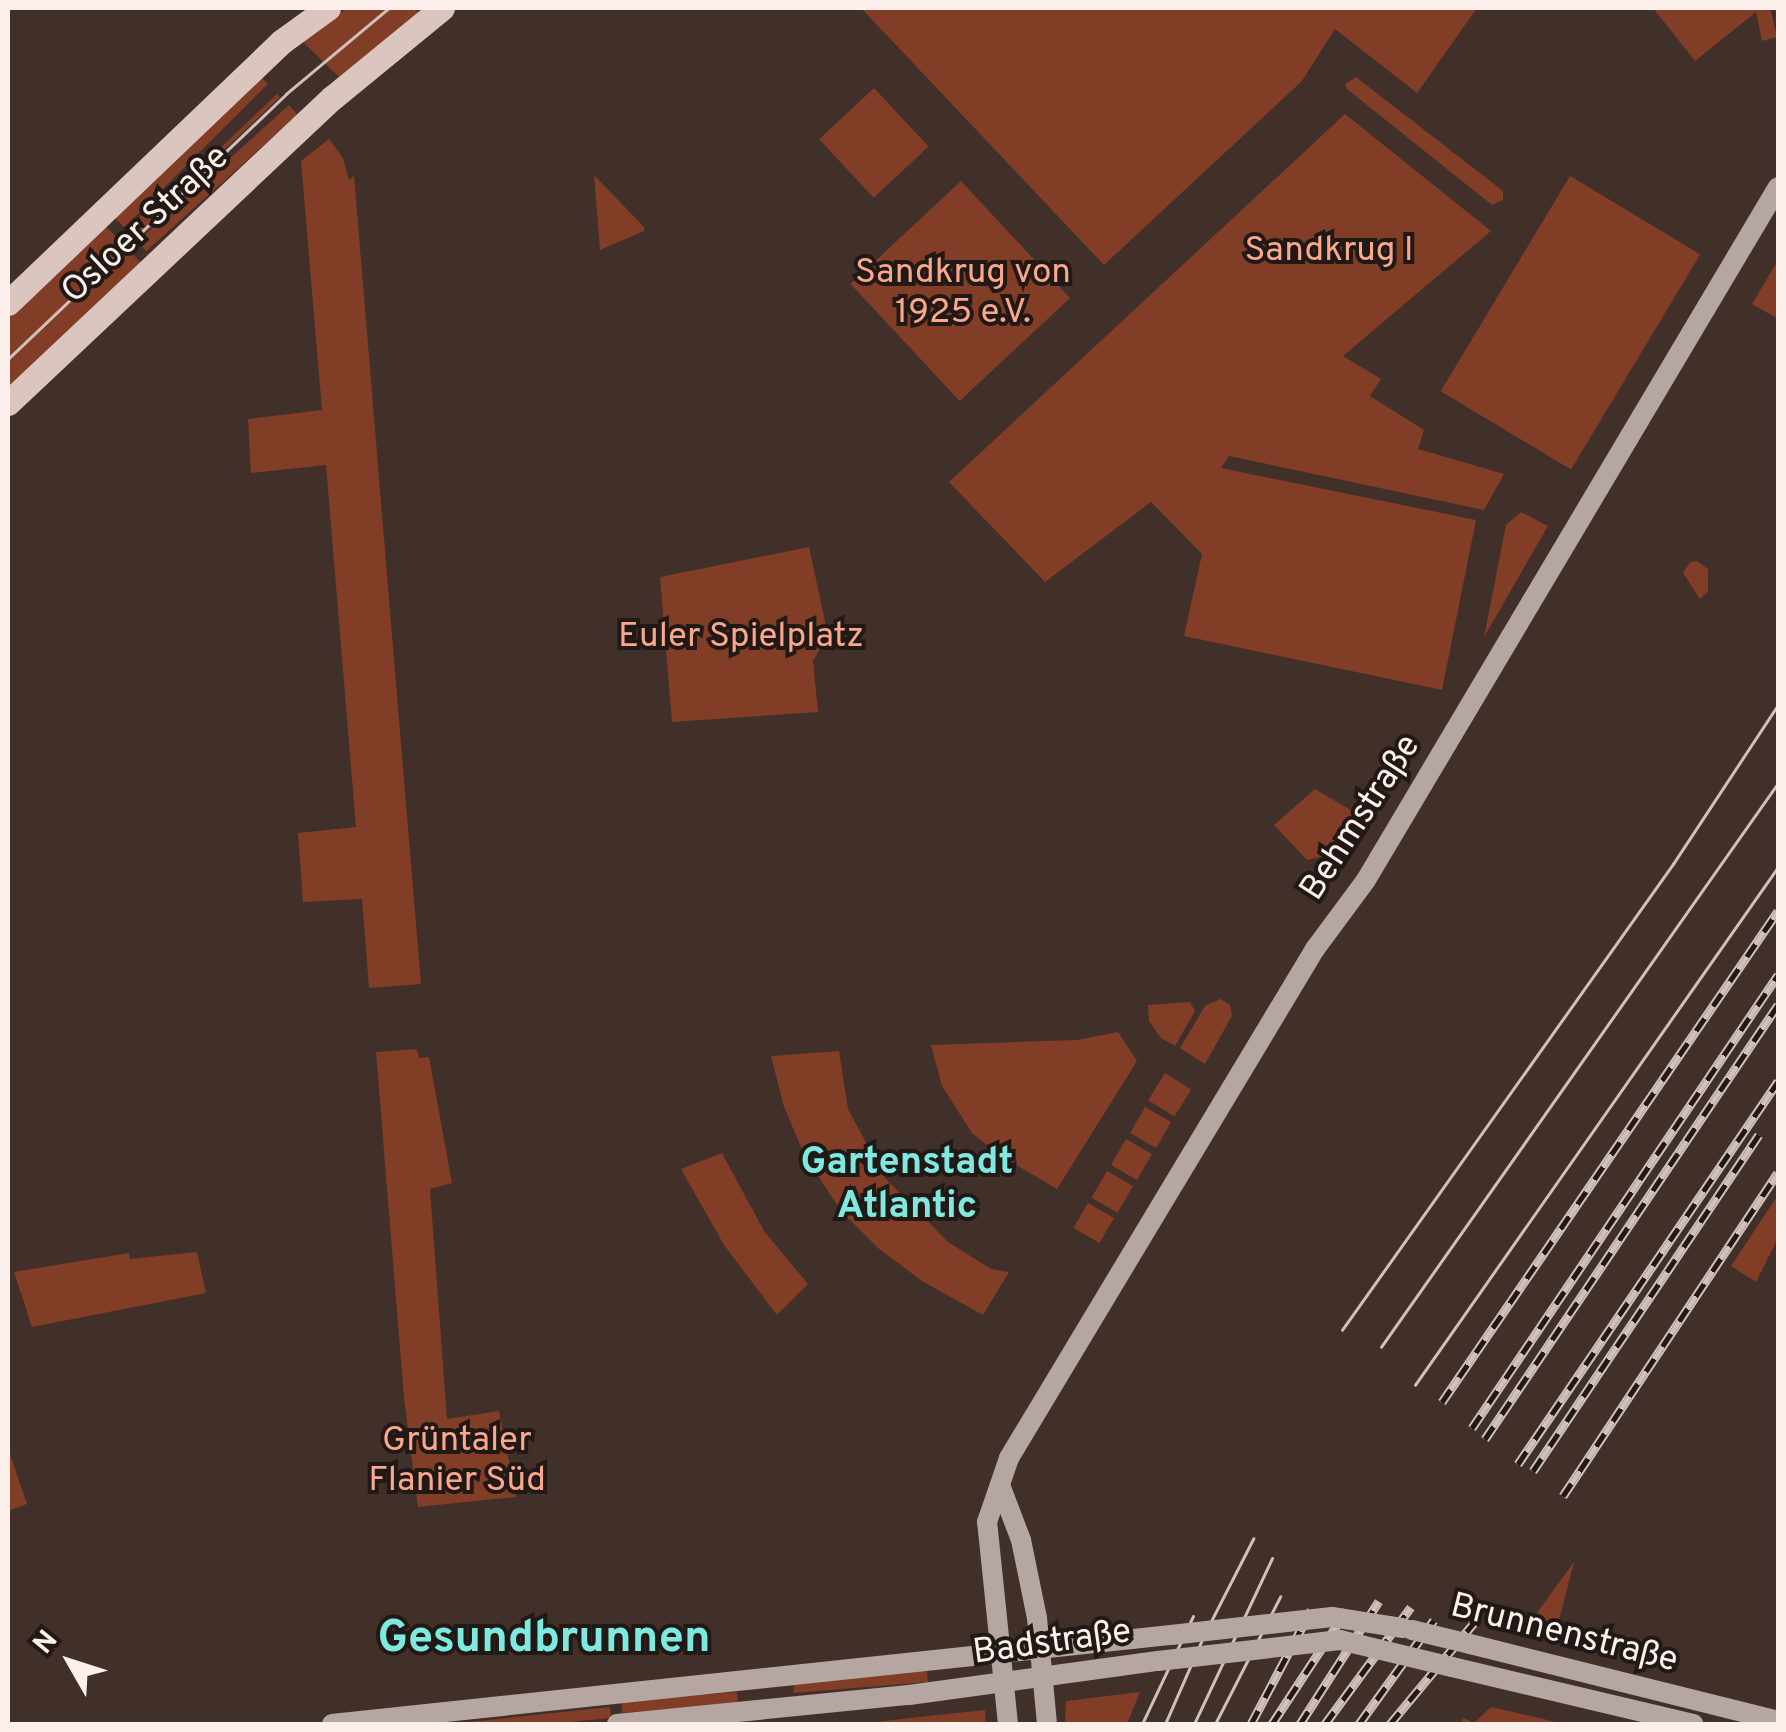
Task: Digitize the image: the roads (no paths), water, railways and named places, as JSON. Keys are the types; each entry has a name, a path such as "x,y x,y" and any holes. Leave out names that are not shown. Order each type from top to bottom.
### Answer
{"main road":[{"name":"Osloer Straße","path":"8,303 281,42 328,8"},
{"name":"Osloer Straße","path":"8,403 332,98 442,8"},
{"name":"Behmstraße","path":"1008,1724 987,1522 1009,1458 1326,933 1359,891 1778,187"},
{"path":"1000,1485 1021,1540 1042,1646 1047,1724"},
{"name":"Badstraße","path":"332,1724 1332,1617"},
{"name":"Brunnenstraße","path":"1332,1617 1374,1622 1470,1644 1778,1721"},
{"name":"Badstraße","path":"617,1724 774,1710 1340,1640"},
{"name":"Brunnenstraße","path":"1340,1640 1693,1724"},
{"path":"769,1679 774,1710"}],"tram line":[{"path":"8,359 286,94 389,8"},
{"path":"1342,1330 1673,864 1778,705"},
{"path":"1381,1347 1778,783"},
{"path":"1415,1385 1778,867"},
{"path":"1165,1724 1253,1539"},
{"path":"1194,1724 1272,1558"},
{"path":"1215,1724 1280,1597"},
{"path":"1142,1724 1193,1616"}],"railway":[{"path":"1442,1402 1778,911"},
{"path":"1472,1428 1778,975"},
{"path":"1485,1439 1778,1005"},
{"path":"1518,1464 1778,1081"},
{"path":"1533,1471 1759,1135"},
{"path":"1563,1496 1778,1173"},
{"path":"1300,1724 1379,1601"},
{"path":"1325,1724 1411,1607"},
{"path":"1251,1724 1311,1610"},
{"path":"1272,1724 1347,1610"},
{"path":"1359,1724 1434,1620"},
{"path":"1390,1724 1474,1623"}],"district":[{"name":"Gartenstadt Atlantic","path":"907,1186"},
{"name":"Gesundbrunnen","path":"544,1640"}],"park label":[{"name":"Sandkrug I","path":"1329,251"},
{"name":"Sandkrug von 1925 e.V.","path":"963,293"},
{"name":"Euler Spielplatz","path":"741,637"},
{"name":"Grüntaler Flanier Süd","path":"457,1461"}]}
